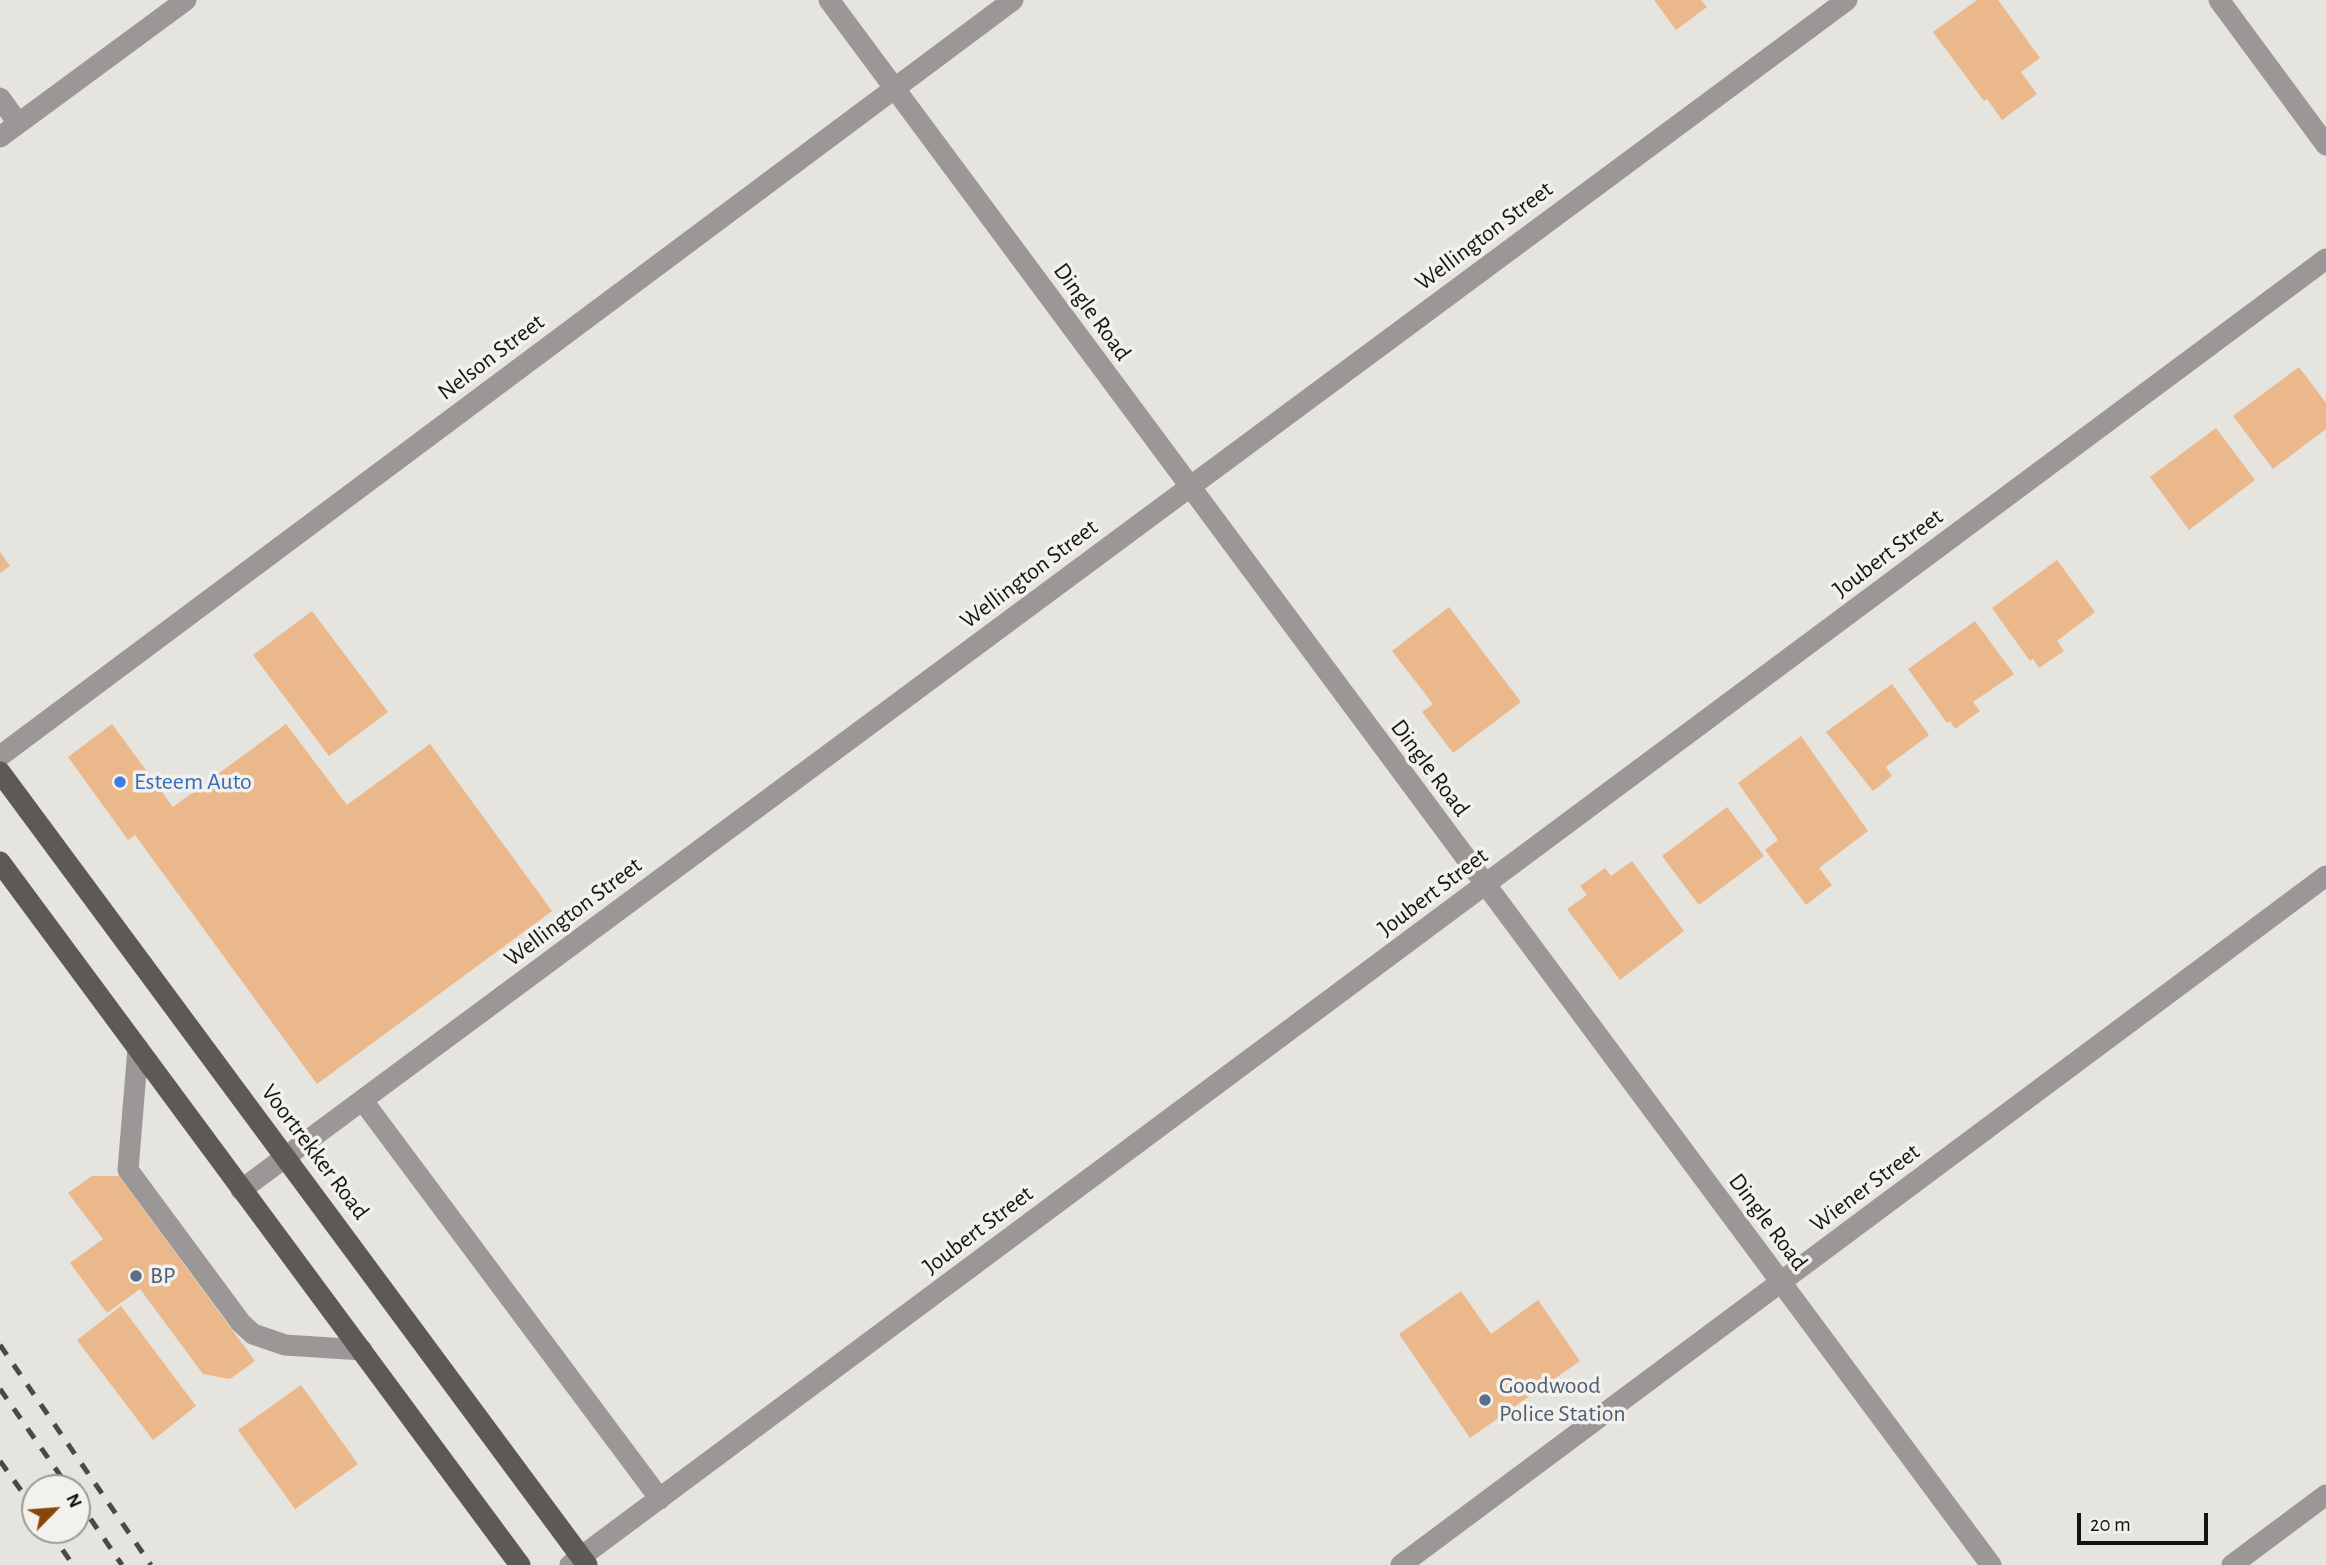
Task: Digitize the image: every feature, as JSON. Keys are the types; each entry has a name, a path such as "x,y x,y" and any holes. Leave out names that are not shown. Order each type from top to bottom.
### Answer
{"main road":[{"name":"Voortrekker Road","path":"0,772 286,1157 580,1562"},
{"path":"0,862 520,1565"}],"street":[{"path":"0,137 186,0"},
{"name":"Dingle Road","path":"829,0 1991,1565"},
{"name":"Nelson Street","path":"0,756 1013,0"},
{"name":"Wellington Street","path":"241,1190 1847,0"},
{"path":"2218,0 2326,145"},
{"path":"0,98 18,123"},
{"name":"Joubert Street","path":"580,1562 660,1499 2326,259"},
{"name":"Wiener Street","path":"1401,1565 2326,876"},
{"path":"138,1048 128,1170 233,1312 253,1334 285,1345 362,1350"},
{"path":"363,1101 660,1499"},
{"path":"2232,1565 2326,1495"}],"building":[{"path":"1654,0 1701,0 1707,7 1676,30"},
{"path":"1977,0 1998,0 2040,58 2021,72 2037,94 2002,120 1987,99 1984,101 1933,32"},
{"path":"2299,367 2326,403 2326,429 2273,469 2233,416"},
{"path":"2216,428 2255,480 2189,530 2150,477"},
{"path":"0,552 10,566 0,573"},
{"path":"2057,560 2095,612 2057,641 2064,651 2039,668 2033,659 2030,661 1992,608"},
{"path":"1449,607 1521,702 1453,753 1422,712 1433,704 1392,651"},
{"path":"312,611 388,712 329,756 253,655"},
{"path":"1975,621 2014,674 1973,702 1980,711 1955,729 1950,721 1947,723 1908,669"},
{"path":"1892,684 1929,735 1886,767 1892,776 1873,791 1826,732"},
{"path":"112,724 173,807 286,724 347,805 430,744 552,911 317,1084 135,835 128,840 68,757"},
{"path":"1801,736 1868,831 1819,868 1832,885 1806,905 1765,850 1778,840 1738,783"},
{"path":"1727,807 1764,856 1699,905 1662,856"},
{"path":"1632,861 1684,931 1620,980 1567,909 1587,895 1580,886 1605,868 1611,876"},
{"name":"BP","path":"92,1176 119,1176 255,1361 230,1379 203,1374 140,1289 107,1313 70,1263 103,1239 68,1193"},
{"name":"Goodwood Police Station","path":"1461,1291 1491,1334 1538,1300 1580,1361 1470,1438 1399,1334"},
{"path":"121,1306 196,1406 153,1440 77,1340"},
{"path":"301,1385 358,1464 295,1509 238,1430"}],"railway":[{"path":"0,1345 151,1565"},
{"path":"0,1389 59,1474"},
{"path":"0,1461 21,1490"},
{"path":"91,1520 122,1565"},
{"path":"59,1544 73,1565"}],"place":[{"name":"Esteem Auto","path":"120,782"},
{"name":"BP","path":"136,1276"},
{"name":"Goodwood Police Station","path":"1485,1400"}]}
